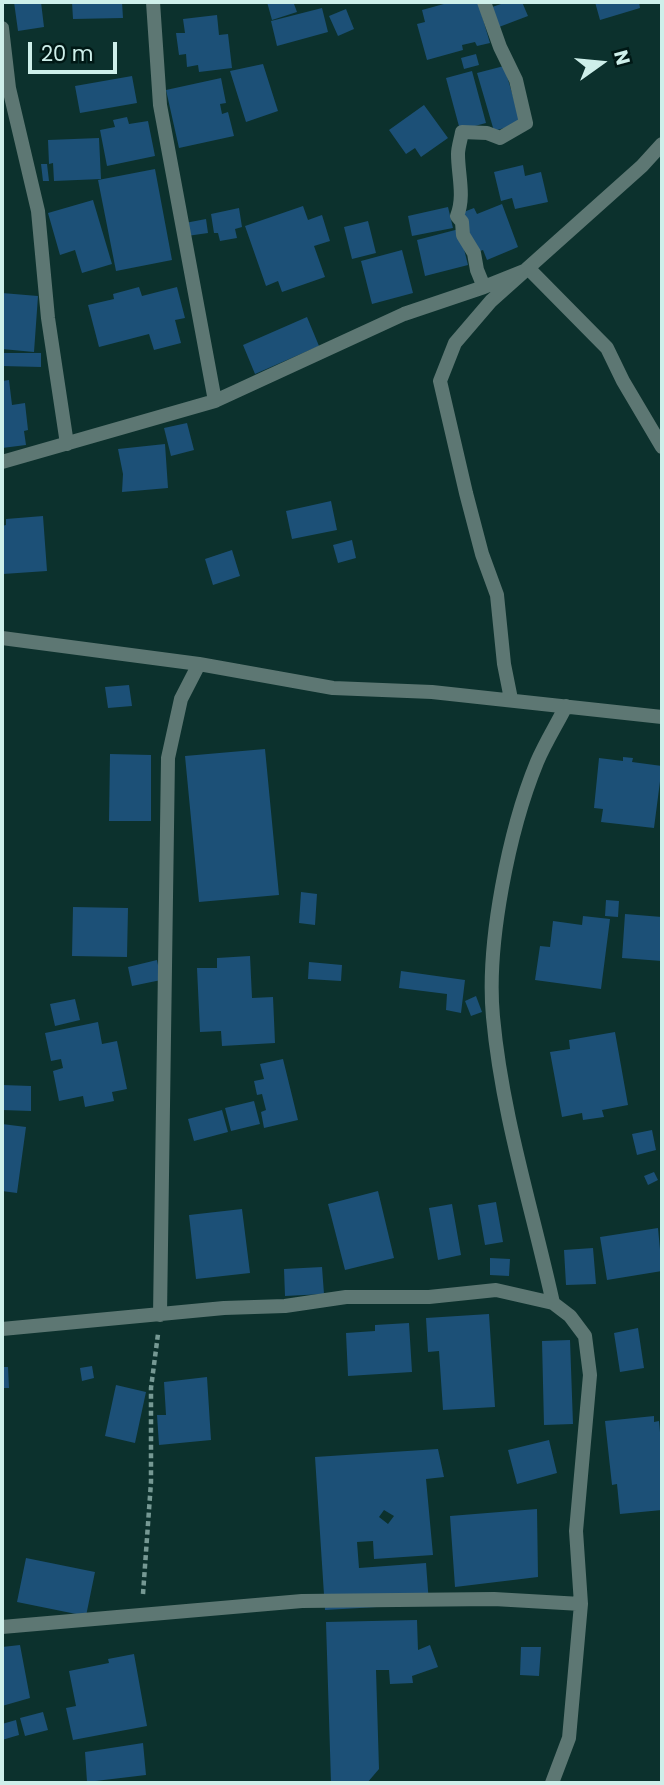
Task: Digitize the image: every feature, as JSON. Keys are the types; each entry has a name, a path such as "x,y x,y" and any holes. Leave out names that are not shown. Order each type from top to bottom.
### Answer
{"street":[{"path":"153,2 160,105 215,401"},
{"path":"484,2 500,47 516,80 526,123 500,138 487,133 462,132 457,152 461,178 460,209 457,216 463,235 474,253 484,287"},
{"path":"2,28 9,88 38,211 48,318 67,444"},
{"path":"511,699 497,595 482,554 440,381 455,343 491,301 642,166 662,144"},
{"path":"2,462 215,401 404,314 528,269"},
{"path":"528,269 607,348 662,447"},
{"path":"2,638 200,664 333,688 432,692 662,717"},
{"path":"160,1315 168,758 181,699 200,664"},
{"path":"553,1303 508,1118 493,1017 492,973 497,919 515,826 537,762 566,706"},
{"path":"2,1329 224,1308 285,1306 346,1297 429,1297 496,1290 553,1303 570,1316 585,1336 590,1375 576,1531 581,1604 569,1738 552,1783"},
{"path":"2,1627 302,1601 494,1599 581,1604"}],"path":[{"path":"142,1616 151,1482 152,1388 160,1315"}],"building":[{"path":"14,2 41,2 44,27 18,31"},
{"path":"72,2 122,2 123,18 73,19"},
{"path":"267,2 301,3 294,4 297,12 272,20"},
{"path":"451,2 478,2 490,43 462,45 463,50 427,60 417,24 425,22 422,10"},
{"path":"507,2 522,2 528,16 499,27 492,7"},
{"path":"595,2 639,2 640,8 600,20"},
{"path":"322,8 328,32 277,46 271,21"},
{"path":"346,9 354,29 338,36 329,16"},
{"path":"217,15 219,35 228,34 232,68 199,72 198,65 187,67 186,54 179,55 176,33 185,33 183,19"},
{"path":"476,54 479,65 464,69 461,58"},
{"path":"263,64 278,111 246,122 230,71"},
{"path":"504,66 521,123 494,131 477,73"},
{"path":"472,71 486,123 460,130 446,78"},
{"path":"132,76 137,103 80,113 75,86"},
{"path":"221,78 226,103 220,104 222,114 228,112 234,136 179,148 166,90"},
{"path":"424,105 448,138 421,157 415,148 406,154 389,130"},
{"path":"127,117 129,124 148,121 155,156 107,166 100,130 115,127 113,120"},
{"path":"99,138 101,179 54,181 53,163 49,164 48,140"},
{"path":"41,164 47,164 49,181 43,181"},
{"path":"523,165 525,176 541,172 548,202 515,209 512,198 501,201 494,172"},
{"path":"155,169 172,260 116,271 98,180"},
{"path":"93,200 112,264 82,273 75,250 60,255 48,213"},
{"path":"502,204 518,247 487,260 483,250 477,252 461,213 474,208 477,214"},
{"path":"303,206 308,220 322,215 330,241 314,246 325,277 282,292 278,281 266,286 245,226"},
{"path":"448,207 453,228 412,236 408,216"},
{"path":"239,208 242,227 235,229 237,238 220,241 218,233 214,233 211,214"},
{"path":"206,219 208,233 187,236 185,223"},
{"path":"368,221 376,253 352,259 344,227"},
{"path":"459,229 468,265 425,276 417,240"},
{"path":"402,250 413,293 372,304 361,261"},
{"path":"139,287 142,296 177,287 185,318 175,320 181,343 154,350 149,334 99,347 88,305 114,299 113,294"},
{"path":"2,293 38,296 34,352 2,349"},
{"path":"307,317 319,346 255,374 243,345"},
{"path":"2,353 41,353 41,367 2,366"},
{"path":"9,380 12,405 25,403 28,430 24,431 26,445 2,448 2,381"},
{"path":"187,423 194,450 171,456 164,428"},
{"path":"165,444 168,488 122,492 123,474 118,449"},
{"path":"331,501 337,530 292,539 286,511"},
{"path":"43,516 47,571 3,574 2,526 6,525 6,519"},
{"path":"352,540 356,558 338,563 333,545"},
{"path":"232,550 240,576 213,585 205,559"},
{"path":"129,685 132,706 108,708 105,687"},
{"path":"265,749 279,895 199,902 185,756"},
{"path":"110,754 151,755 151,821 109,821"},
{"path":"623,757 633,758 632,762 662,766 654,828 601,822 603,809 594,808 599,758 623,761"},
{"path":"301,892 317,894 315,925 299,923"},
{"path":"606,900 619,901 618,917 605,916"},
{"path":"73,907 128,908 127,957 72,956"},
{"path":"625,914 662,917 662,961 622,958"},
{"path":"583,916 610,919 601,989 535,980 540,946 550,947 553,921 582,925"},
{"path":"250,956 252,998 273,997 275,1043 222,1046 221,1031 200,1032 197,968 217,968 217,958"},
{"path":"157,960 161,980 132,986 128,967"},
{"path":"309,962 342,965 341,981 308,979"},
{"path":"401,971 465,980 461,1013 446,1010 447,994 399,988"},
{"path":"476,996 482,1012 471,1016 465,1001"},
{"path":"75,999 80,1020 55,1026 50,1004"},
{"path":"98,1022 102,1044 117,1041 127,1089 112,1092 114,1101 85,1107 83,1096 59,1101 53,1071 63,1068 61,1059 51,1061 45,1033"},
{"path":"615,1032 628,1105 602,1110 604,1117 583,1120 582,1113 562,1117 550,1052 570,1049 569,1040"},
{"path":"283,1059 298,1120 264,1128 261,1112 266,1110 262,1094 257,1095 254,1081 264,1079 260,1064"},
{"path":"2,1085 31,1086 31,1111 2,1110"},
{"path":"254,1101 260,1124 231,1131 225,1108"},
{"path":"222,1110 228,1132 194,1141 188,1119"},
{"path":"2,1124 26,1127 17,1193 2,1191"},
{"path":"652,1130 656,1150 637,1155 632,1134"},
{"path":"654,1172 658,1180 648,1185 644,1176"},
{"path":"378,1191 394,1258 345,1270 328,1204"},
{"path":"496,1202 503,1242 485,1245 478,1205"},
{"path":"452,1204 461,1255 438,1260 429,1208"},
{"path":"242,1209 250,1273 196,1279 189,1215"},
{"path":"658,1228 662,1271 607,1280 600,1237"},
{"path":"593,1248 596,1284 566,1285 564,1250"},
{"path":"490,1258 510,1259 509,1276 490,1275"},
{"path":"322,1267 324,1294 285,1296 284,1269"},
{"path":"489,1314 495,1407 443,1410 439,1351 428,1352 426,1318"},
{"path":"409,1323 412,1372 348,1376 346,1333 375,1331 375,1325"},
{"path":"638,1328 644,1368 620,1372 614,1333"},
{"path":"570,1340 573,1424 544,1425 542,1341"},
{"path":"92,1366 94,1378 82,1381 80,1368"},
{"path":"2,1367 8,1367 9,1388 2,1388"},
{"path":"207,1377 211,1440 159,1445 157,1415 166,1415 164,1382"},
{"path":"116,1385 146,1392 135,1443 105,1436"},
{"path":"654,1416 654,1422 659,1421 662,1455 662,1510 620,1514 617,1484 612,1485 605,1421"},
{"path":"549,1440 557,1473 517,1484 508,1450"},
{"path":"438,1449 444,1477 426,1479 433,1555 374,1559 373,1541 357,1542 359,1568 426,1563 429,1604 325,1610 315,1457","holes":["384,1510 394,1516 388,1524 379,1517"]},
{"path":"537,1509 538,1577 455,1587 450,1516"},
{"path":"26,1558 95,1572 86,1616 17,1602"},
{"path":"417,1620 418,1650 430,1645 438,1667 412,1676 413,1683 390,1684 389,1670 376,1670 379,1769 367,1783 331,1783 326,1622"},
{"path":"20,1645 30,1698 2,1706 2,1647"},
{"path":"521,1647 541,1647 539,1676 520,1675"},
{"path":"134,1654 147,1726 73,1740 66,1708 76,1706 69,1671 109,1663 108,1659"},
{"path":"43,1712 48,1730 25,1736 20,1718"},
{"path":"16,1720 19,1735 2,1740 2,1724"},
{"path":"143,1743 146,1775 87,1782 85,1752"}]}
